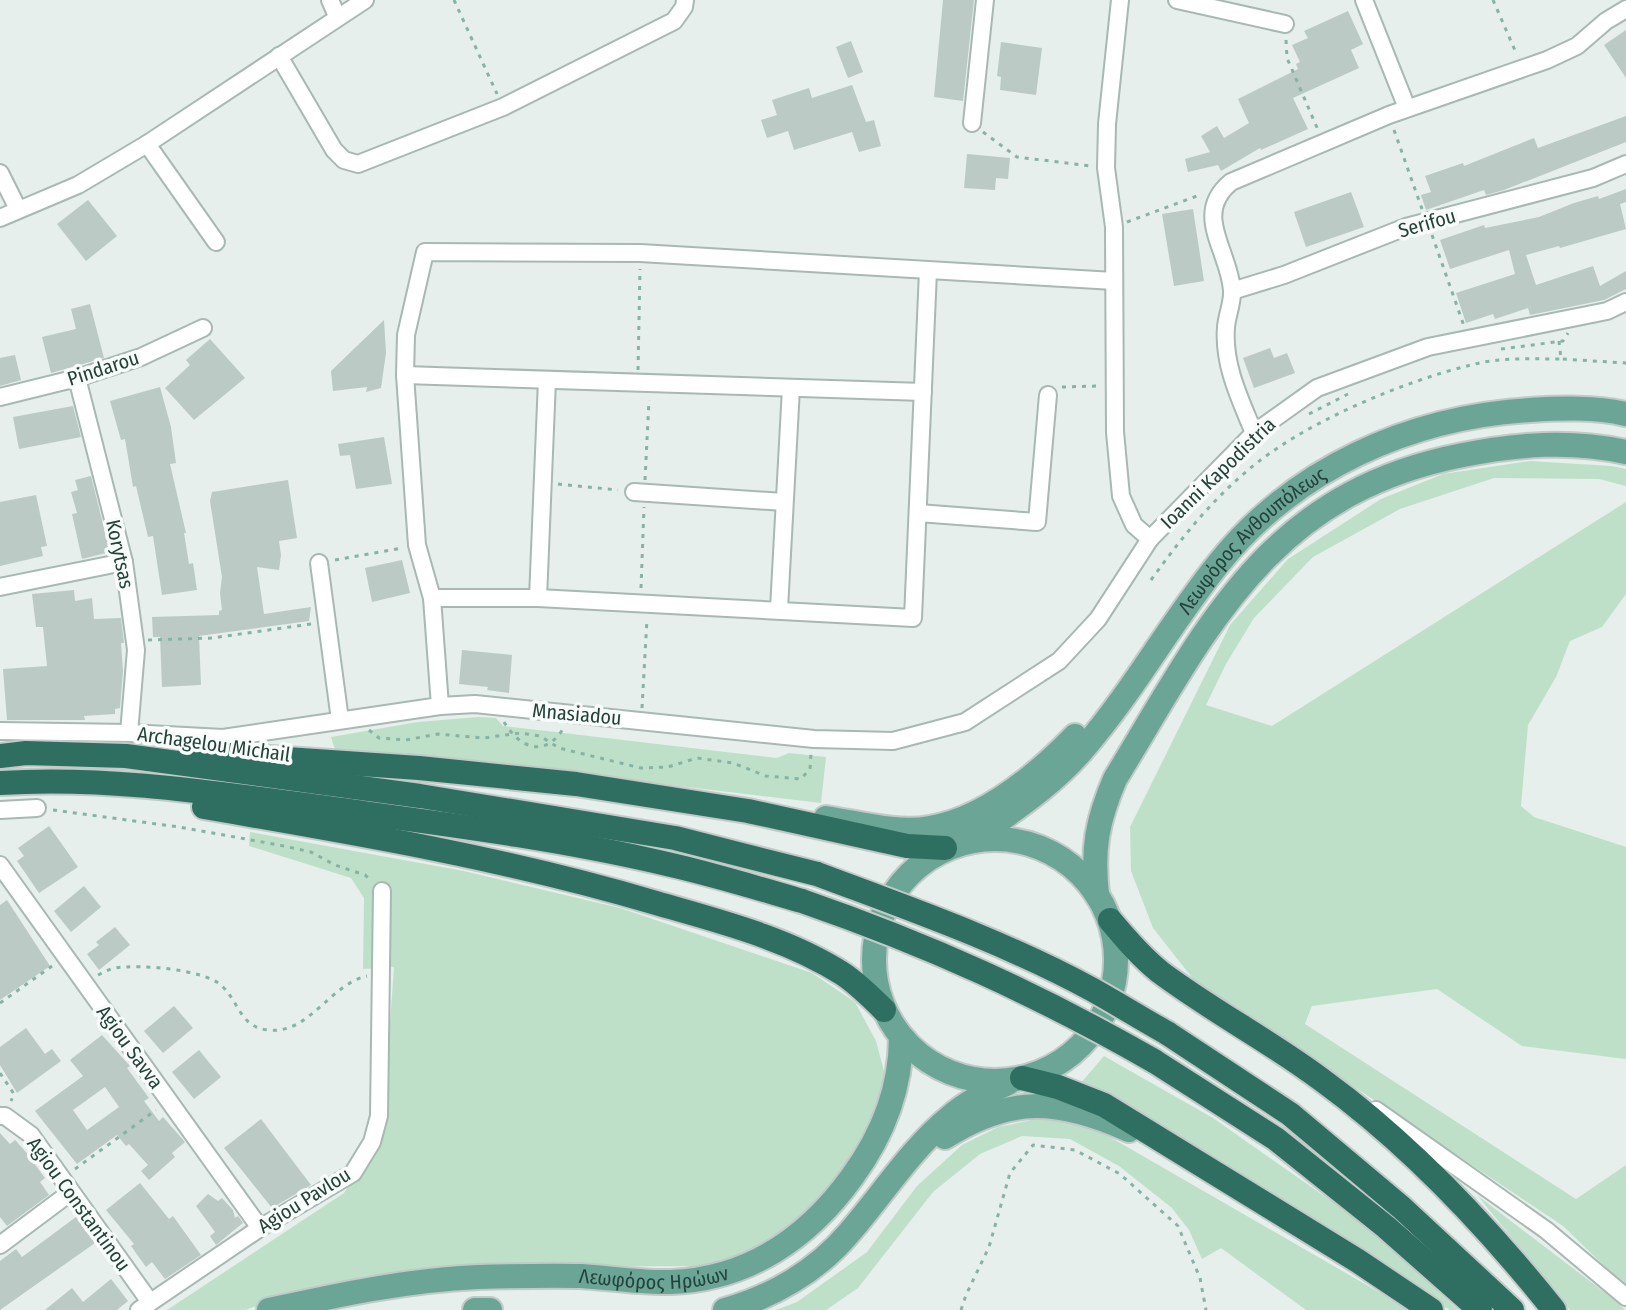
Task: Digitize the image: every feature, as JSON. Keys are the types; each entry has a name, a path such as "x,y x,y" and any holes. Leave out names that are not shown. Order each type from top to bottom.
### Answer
{"highway":[{"name":"Archagelou Michail","path":"0,756 127,744 675,838 817,874 952,925 1023,956 1092,989 1167,1033 1290,1114 1402,1208 1512,1310"},
{"path":"127,744 576,784 748,811 907,846 945,848"},
{"path":"0,783 24,781 197,790 556,841 667,864 802,901 931,949 1016,986 1154,1061 1276,1139 1386,1227 1480,1310"},
{"path":"116,785 191,805 499,862 617,891 795,948 843,974 884,1010"},
{"path":"1110,920 1159,971 1322,1080 1423,1164 1554,1310"},
{"path":"1015,1080 1058,1087 1104,1105 1358,1261 1431,1310"}],"main road":[{"name":"Λεωφόρος Ανθουπόλεως","path":"972,840 1048,786 1084,748 1221,561 1246,534 1281,503 1340,462 1413,430 1453,419 1565,408 1626,414"},
{"name":"Λεωφόρος Ανθουπόλεως","path":"1097,895 1096,834 1115,779 1219,612 1273,549 1309,520 1362,487 1422,463 1506,447 1564,443 1626,452"},
{"path":"748,811 910,829 929,829 966,817 1010,792 1064,747 1164,641"},
{"path":"1001,838 1030,843 1056,855 1079,872 1097,895 1110,920 1116,945 1115,981 1104,1015 1088,1039 1068,1057 1046,1070 1015,1080 956,1075 926,1060 901,1037 884,1010 875,984 873,956 876,929 900,883 921,862 945,848 972,840 1001,838"},
{"name":"Λεωφόρος Ηρώων","path":"269,1310 385,1286 476,1277 578,1276 671,1282 721,1275 764,1259 799,1236 838,1198 864,1161 887,1117 898,1080 901,1037"},
{"name":"Λεωφόρος Ηρώων","path":"725,1310 755,1302 823,1259 847,1236 905,1162 952,1115 977,1098 1015,1080"},
{"path":"876,1201 936,1143 969,1122 1004,1110 1026,1107 1049,1105 1096,1115 1194,1160"},
{"path":"475,1310 490,1310"}],"street":[{"path":"330,0 337,16"},
{"path":"0,218 78,185 147,144 365,0"},
{"path":"279,56 334,150 344,160 358,164 503,107 674,21 685,0"},
{"path":"972,123 985,0"},
{"name":"Ioanni Kapodistria","path":"1120,0 1107,124 1106,168 1114,227 1115,432 1121,496 1134,525 1150,539 1254,433 1317,388 1428,347 1607,311 1626,302"},
{"path":"1177,0 1285,24"},
{"path":"1364,0 1407,108"},
{"path":"1254,433 1226,359 1226,327 1232,291 1213,216 1213,203 1220,192 1231,182 1323,142 1577,46 1606,21 1626,9"},
{"path":"147,144 216,242"},
{"name":"Serifou","path":"1232,291 1284,275 1406,227 1593,178 1626,164"},
{"path":"0,173 18,209"},
{"path":"440,706 432,598 417,545 405,375 406,335 425,252 640,253 1114,281"},
{"path":"432,598 538,598 913,618 928,271"},
{"name":"Pindarou","path":"0,397 77,378 141,357 203,328"},
{"path":"405,375 923,392"},
{"name":"Korytsas","path":"77,378 124,562 135,641 127,744"},
{"path":"538,598 547,380"},
{"path":"779,609 791,388"},
{"path":"918,513 1037,522 1048,395"},
{"path":"639,492 784,502"},
{"name":"Mnasiadou","path":"0,731 127,744 223,738 440,706 475,704 642,720 813,746 893,741 965,722 1059,661 1098,619 1150,539"},
{"path":"0,587 124,562"},
{"path":"319,563 340,720"},
{"path":"0,810 37,808"},
{"name":"Agiou Savva","path":"0,865 260,1228"},
{"name":"Agiou Pavlou","path":"145,1306 260,1228 353,1173 372,1142 379,1116 382,891"},
{"path":"1322,1080 1380,1113 1464,1171 1546,1230 1626,1297"},
{"name":"Agiou Constantinou","path":"3,1116 31,1135 145,1306"},
{"path":"0,1245 66,1185"}],"path":[{"path":"454,0 503,107"},
{"path":"1493,0 1522,69"},
{"path":"1285,24 1287,58 1323,142"},
{"path":"972,123 1017,157 1106,168"},
{"path":"1114,227 1197,196 1213,203"},
{"path":"640,253 644,381 639,492 644,604 642,720"},
{"path":"1498,349 1563,341 1569,332"},
{"path":"1559,341 1561,359"},
{"path":"1151,580 1198,517 1231,484 1266,455 1331,418 1384,395 1472,364 1518,359 1626,363"},
{"path":"1048,395 1057,387 1114,386"},
{"path":"1302,412 1310,414 1356,390"},
{"path":"1324,406 1331,418"},
{"path":"543,483 639,492"},
{"path":"319,563 417,545"},
{"path":"135,641 212,638 327,621"},
{"path":"504,722 520,743 531,746 541,747 551,743 563,729"},
{"path":"369,728 379,738 406,740 438,734 483,738 511,734 540,736 559,748 641,768 668,767 697,758 733,763 766,776 801,779 810,769 813,746"},
{"path":"37,808 179,827 311,852 335,865 365,875 382,891"},
{"path":"0,1003 65,956"},
{"path":"84,983 111,968 136,966 189,973 222,985 250,1025 269,1030 290,1028 346,984 382,974"},
{"path":"0,1073 14,1094 3,1116"},
{"path":"66,1185 169,1101"},
{"path":"961,1310 989,1247 1010,1173 1033,1145 1075,1150 1120,1174 1178,1226 1200,1278 1206,1310"}],"green space":[{"path":"1530,461 1626,469 1626,486 1599,479 1494,478 1400,509 1313,557 1254,618 1206,705 1272,726 1626,502 1626,594 1602,627 1570,641 1556,677 1528,725 1521,806 1534,817 1626,847 1626,1059 1522,1046 1437,989 1312,1006 1305,1024 1576,1199 1626,1165 1626,1287 1563,1226 1194,980 1153,928 1131,871 1130,827 1230,625 1288,559 1381,499 1443,474"},
{"path":"496,718 503,726 777,758 789,753 826,757 821,803 514,766 337,756 331,737 418,722"},
{"path":"250,832 464,871 620,908 812,973 855,1002 876,1041 885,1075 881,1110 847,1171 806,1223 720,1266 492,1267 315,1286 245,1310 167,1310 344,1193 382,1136 394,967 363,969 364,898 351,878 249,846"},
{"path":"1104,1056 1213,1118 1367,1226 1458,1310 1450,1310 1272,1197 1079,1085"},
{"path":"1047,1117 1096,1129 1410,1310 1306,1310 1221,1248 1202,1259 1189,1230 1172,1208 1119,1166 1070,1139 1022,1136 980,1154 933,1192 858,1288 826,1310 776,1310 797,1302 867,1252 917,1186 962,1145 998,1127"},
{"path":"1478,1196 1616,1301 1625,1310 1570,1310"}],"building":[{"path":"943,0 974,0 963,101 934,97"},
{"path":"1348,11 1363,44 1351,50 1359,68 1293,98 1308,129 1260,148 1221,171 1218,165 1188,172 1185,159 1210,152 1201,136 1217,126 1224,138 1249,123 1238,99 1298,69 1296,64 1300,62 1292,45 1308,38 1304,31"},
{"path":"1626,30 1626,78 1604,45"},
{"path":"851,41 863,72 848,78 836,47"},
{"path":"1001,42 1042,48 1036,95 1000,90 1001,77 997,76"},
{"path":"852,85 866,122 874,120 881,146 859,152 852,132 794,150 788,131 767,138 761,120 777,115 772,100 809,88 812,98"},
{"path":"1626,116 1626,142 1504,190 1486,195 1484,190 1426,210 1421,195 1431,192 1425,176 1463,163 1464,166 1534,138 1538,148"},
{"path":"967,154 1010,158 1008,179 996,178 995,190 964,188"},
{"path":"1626,189 1626,202 1620,204 1626,229 1526,255 1536,285 1593,266 1600,286 1626,271 1626,289 1604,300 1530,315 1528,308 1495,319 1493,314 1466,323 1456,293 1515,274 1509,250 1450,269 1440,240 1484,225 1485,228 1539,217 1574,203 1598,196 1599,199"},
{"path":"1351,192 1364,227 1306,247 1294,212"},
{"path":"88,200 117,236 86,261 57,224"},
{"path":"1193,209 1204,281 1174,286 1162,214"},
{"path":"90,304 104,358 51,373 42,337 76,329 71,309"},
{"path":"384,320 386,353 381,388 366,392 367,387 333,391 331,371"},
{"path":"210,339 245,378 194,420 165,388 190,365 186,360"},
{"path":"1270,348 1274,358 1287,353 1295,373 1254,388 1243,358"},
{"path":"15,355 21,380 0,386 0,358"},
{"path":"160,387 171,427 176,463 170,464 197,590 162,595 153,536 148,537 136,486 133,487 125,439 121,440 110,401"},
{"path":"73,406 81,437 19,449 13,417"},
{"path":"384,437 392,484 356,489 350,455 340,456 338,444"},
{"path":"91,476 110,552 82,559 72,514 77,513 71,492 78,490 75,480"},
{"path":"288,480 297,538 279,541 279,570 257,567 264,614 311,607 309,621 199,636 201,685 162,687 160,637 153,637 152,617 219,615 222,610 222,577 210,501 212,492"},
{"path":"36,495 47,546 41,547 43,556 0,566 0,502"},
{"path":"402,560 410,593 372,602 365,568"},
{"path":"74,590 75,601 92,598 94,619 121,618 124,643 121,643 123,671 120,708 115,709 115,714 84,716 85,720 7,720 3,669 47,666 43,627 36,627 32,594"},
{"path":"462,650 512,655 509,693 459,684"},
{"path":"49,826 78,867 39,893 17,861 24,856 18,848"},
{"path":"84,886 101,907 71,932 54,911"},
{"path":"7,900 50,966 0,1000 0,905"},
{"path":"115,927 130,945 99,970 87,954"},
{"path":"174,1006 193,1028 163,1053 144,1031"},
{"path":"26,1028 45,1054 52,1049 61,1061 17,1093 0,1065 0,1047"},
{"path":"102,1035 130,1066 127,1068 149,1098 144,1101 159,1121 163,1117 185,1142 172,1153 175,1157 149,1180 141,1171 148,1165 117,1135 77,1164 35,1111 83,1076 70,1060","holes":["105,1087 119,1107 87,1130 73,1110"]},
{"path":"199,1050 221,1077 194,1099 172,1072"},
{"path":"261,1119 311,1185 272,1208 224,1148"},
{"path":"0,1133 10,1144 15,1140 25,1151 45,1178 40,1182 49,1195 7,1226 0,1217"},
{"path":"140,1183 169,1219 173,1216 201,1255 165,1279 152,1262 146,1267 131,1246 134,1244 106,1210"},
{"path":"208,1194 218,1201 222,1198 233,1210 235,1218 238,1216 243,1223 216,1245 210,1236 215,1232 196,1206"},
{"path":"76,1217 95,1243 0,1310 0,1261 16,1249 22,1257"},
{"path":"111,1279 128,1301 117,1310 45,1310 72,1288 83,1302"}]}
